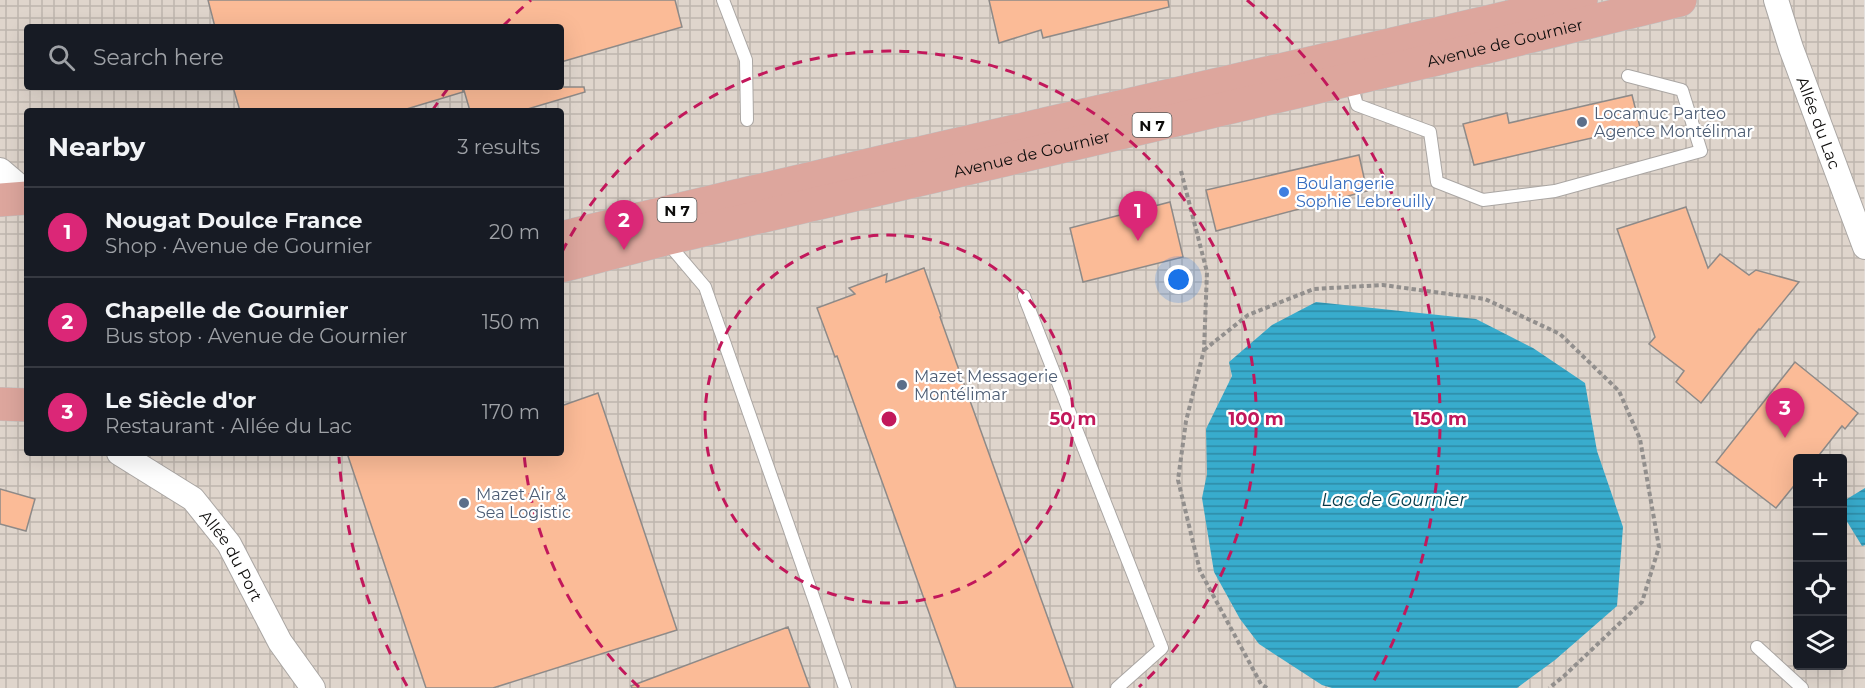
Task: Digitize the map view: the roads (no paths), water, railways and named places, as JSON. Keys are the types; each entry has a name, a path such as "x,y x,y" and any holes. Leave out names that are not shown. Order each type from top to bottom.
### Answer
{"main road":[{"name":"Avenue de Gournier","path":"1347,68 1581,0"},
{"name":"Avenue de Gournier","path":"564,238 662,226 1347,68 1680,0"},
{"path":"0,200 24,198"},
{"name":"Avenue de Gournier","path":"564,265 662,226"},
{"path":"0,404 24,405"}],"street":[{"name":"Allée du Lac","path":"1776,0 1791,48 1865,247"},
{"path":"0,170 24,190"},
{"name":"Allée du Port","path":"125,456 193,499 229,544 280,642 313,688"}],"lane":[{"path":"723,0 746,60 747,120"},
{"path":"1347,68 1357,105 1431,132 1437,182 1484,200 1556,191 1701,151 1682,90 1628,75"},
{"path":"662,226 705,287 845,688"},
{"path":"1024,296 1162,648 1117,688"},
{"path":"1757,647 1802,688"}],"water":[{"name":"Lac de Gournier","path":"1316,302 1476,319 1533,348 1585,383 1597,451 1623,527 1617,606 1555,660 1517,688 1332,688 1322,685 1259,644 1240,619 1214,572 1202,498 1207,474 1206,429 1232,376 1229,362 1272,325"},
{"path":"1865,488 1865,545 1862,546 1847,522 1847,499"}],"place":[{"name":"Locamuc Parteo Agence Montélimar","path":"1582,122"},
{"name":"Boulangerie Sophie Lebreuilly","path":"1284,192"},
{"name":"Nougat Doulce France","path":"1138,241"},
{"name":"Chapelle de Gournier","path":"624,250"},
{"name":"Mazet Messagerie Montélimar","path":"902,385"},
{"name":"Le Siècle d'or","path":"1785,438"},
{"name":"Mazet Air & Sea Logistic","path":"464,503"}]}
